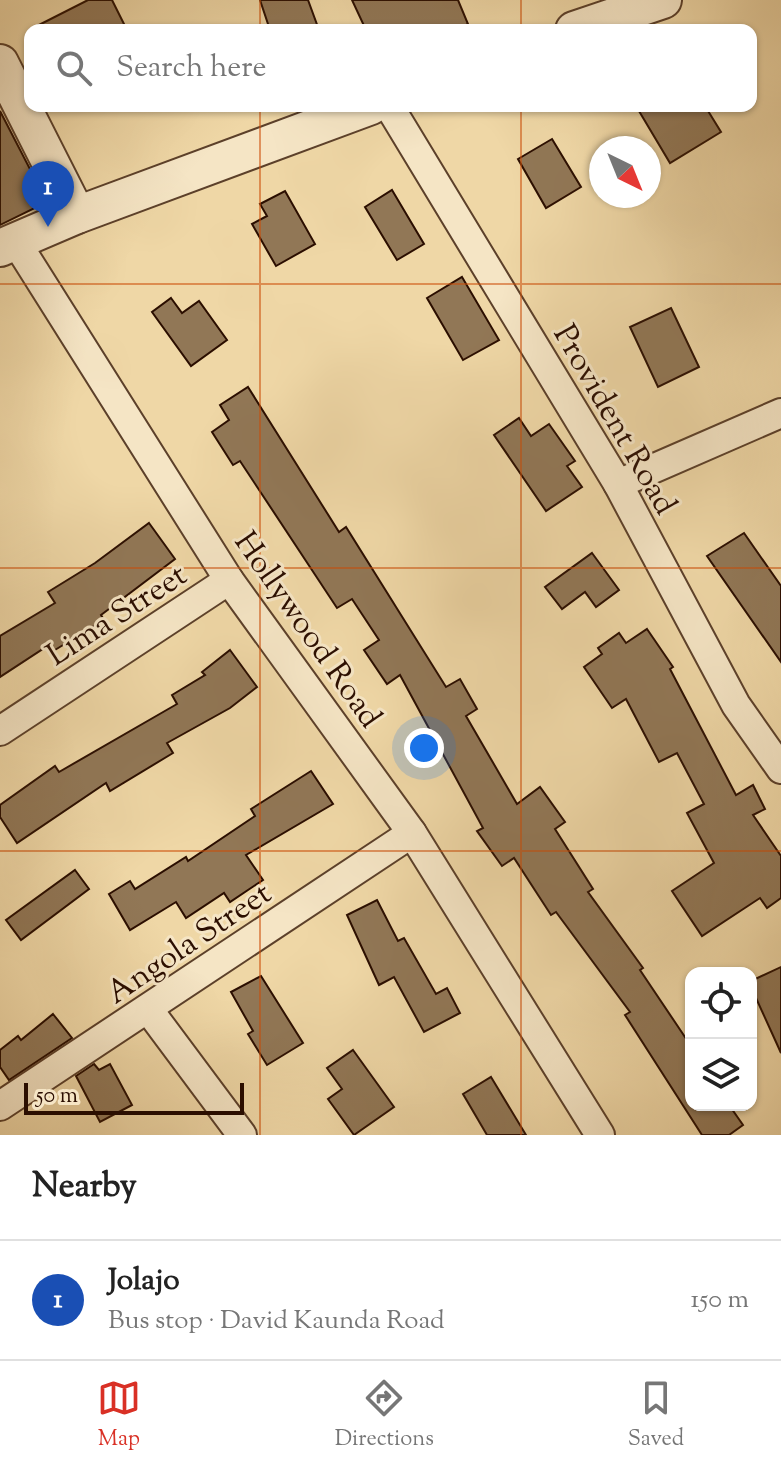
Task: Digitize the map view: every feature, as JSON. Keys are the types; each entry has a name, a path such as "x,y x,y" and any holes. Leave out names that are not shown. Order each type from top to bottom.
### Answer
{"street":[{"path":"592,24 663,0"},
{"path":"0,63 24,110"},
{"path":"25,112 77,215"},
{"path":"8,245 77,215 355,112"},
{"name":"Provident Road","path":"393,112 618,484 736,705 781,769"},
{"name":"Hollywood Road","path":"8,245 229,580 412,833 600,1135"},
{"path":"618,484 781,413"},
{"name":"Lima Street","path":"0,731 229,580"},
{"name":"Angola Street","path":"0,1106 412,833"},
{"path":"148,1009 242,1135"}],"building":[{"path":"88,0 112,0 124,24 41,24"},
{"path":"260,0 308,0 317,24 268,24"},
{"path":"352,0 458,0 468,24 363,24"},
{"path":"0,111 47,202 0,225"},
{"path":"640,112 709,112 721,132 670,163 661,148 661,136 654,136"},
{"path":"552,139 581,187 546,208 518,159"},
{"path":"392,190 424,244 397,260 365,207"},
{"path":"285,191 315,244 276,266 252,224 267,216 260,204"},
{"path":"462,277 499,340 463,360 427,298"},
{"path":"171,298 182,313 199,301 227,340 191,366 152,312"},
{"path":"671,308 699,367 658,387 630,327"},
{"path":"248,387 339,532 346,527 446,687 460,679 477,709 466,716 517,804 540,787 565,822 555,829 593,889 588,892 643,968 640,970 685,1037 685,1109 625,1015 630,1012 556,912 551,915 514,858 502,866 477,831 483,828 400,675 387,684 364,650 379,640 352,599 337,608 240,461 233,465 212,432 229,420 220,405"},
{"path":"519,418 531,436 549,424 575,461 567,466 582,487 546,511 494,435"},
{"path":"149,523 175,559 101,615 104,620 50,653 46,647 0,677 0,636 55,603 48,592 95,563"},
{"path":"744,533 781,586 781,662 707,556"},
{"path":"592,553 619,590 596,607 585,592 562,609 545,587"},
{"path":"647,629 673,667 670,669 736,795 753,785 765,809 753,815 781,856 781,898 767,908 760,898 702,936 672,891 714,863 687,813 704,804 677,753 659,762 626,699 612,708 584,667 602,654 598,648 619,633 626,643"},
{"path":"230,650 257,687 230,708 167,743 173,753 110,791 106,783 17,843 0,817 0,805 55,766 59,772 177,704 172,695 205,675 202,672"},
{"path":"311,771 333,804 246,855 263,880 230,902 224,893 186,918 176,902 130,930 109,894 130,881 135,889 186,857 188,861 255,816 251,809"},
{"path":"75,870 89,889 21,940 6,920"},
{"path":"377,900 398,941 404,938 436,994 447,988 460,1013 424,1032 394,977 379,985 347,915"},
{"path":"781,967 781,1053 757,1000 757,978"},
{"path":"261,976 303,1043 267,1065 248,1034 253,1031 231,992"},
{"path":"53,1014 72,1038 9,1080 0,1067 0,1050 18,1036 21,1040"},
{"path":"353,1050 394,1107 354,1135 328,1099 342,1089 327,1068"},
{"path":"94,1064 99,1070 110,1064 132,1105 100,1122 76,1076"},
{"path":"491,1077 526,1135 487,1135 463,1094"},
{"path":"687,1111 733,1111 743,1125 729,1135 702,1135"}],"place":[{"name":"Jolajo","path":"48,227"}]}
